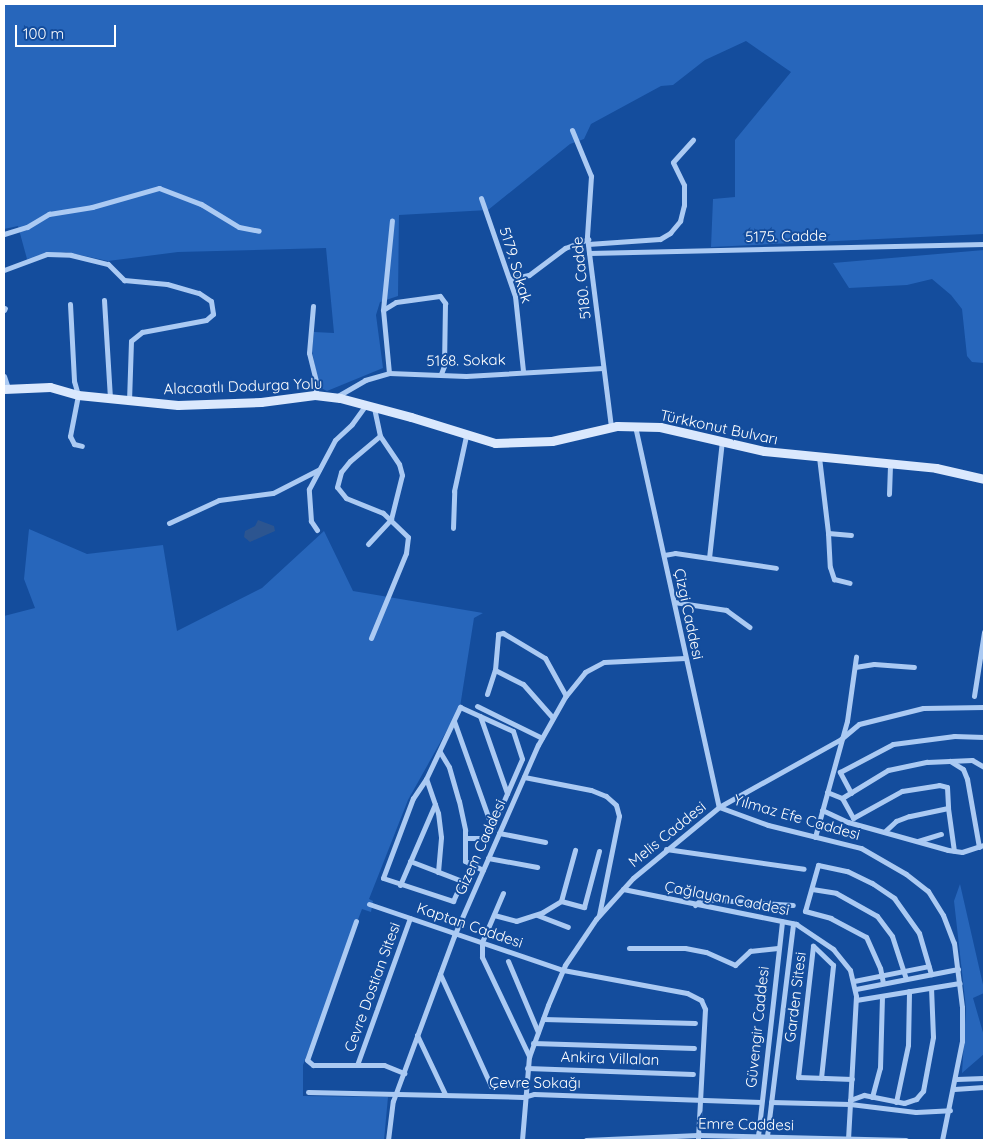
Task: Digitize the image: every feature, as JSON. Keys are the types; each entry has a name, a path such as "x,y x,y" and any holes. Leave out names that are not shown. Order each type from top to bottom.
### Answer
{"street":[{"name":"5180. Cadde","path":"572,130 591,176 588,242 611,427"},
{"path":"510,279 530,275 565,248 588,242 660,239 670,233 680,222 684,205 684,186 673,162 693,140"},
{"path":"4,234 27,226 49,214 92,207 159,188 201,204 239,227 258,232"},
{"name":"5179. Sokak","path":"481,198 510,279 518,314 523,370"},
{"path":"389,373 383,310 392,220"},
{"name":"5175. Cadde","path":"589,253 984,244"},
{"path":"4,270 48,254 99,261 108,264 124,280 167,284 199,293 211,301 212,314 206,320 142,332 132,341 129,402"},
{"path":"383,310 396,302 440,296 445,303 444,366 440,374"},
{"path":"104,300 110,399"},
{"path":"70,304 74,381 78,395 70,436 74,444 82,446"},
{"path":"314,306 309,353 317,386 315,395"},
{"name":"5168. Sokak","path":"336,397 365,380 389,373 466,376 523,370 603,368"},
{"path":"4,376 6,389"},
{"name":"Alacaatlı Dodurga Yolu","path":"6,389 50,387 78,395 129,402 178,405 261,402 315,395 336,397"},
{"name":"Türkkonut Bulvarı","path":"336,397 466,436 496,443 520,444 611,427 660,427 764,451 890,462 984,479"},
{"path":"317,530 311,521 308,502 309,488 335,440 370,407 380,436 399,464 402,476 391,520 368,544"},
{"name":"Çizgi Caddesi","path":"635,426 719,807"},
{"path":"371,638 406,553 408,537 391,520 346,498 337,487 341,472 350,461 380,436"},
{"path":"453,528 454,490 466,436"},
{"path":"709,558 722,442"},
{"path":"819,457 830,567 834,579 850,583"},
{"path":"889,494 890,462"},
{"path":"169,523 219,500 273,493 318,470"},
{"path":"828,533 851,535"},
{"path":"664,555 675,553 776,568"},
{"path":"674,602 726,610 749,627"},
{"path":"974,696 984,632"},
{"path":"487,694 495,670 498,634 503,633 546,658 566,696"},
{"name":"Gizem Caddesi","path":"388,1140 396,1093 455,933 542,738 566,696 585,672 604,662 686,658"},
{"path":"814,837 841,739 848,721 856,658"},
{"path":"856,667 874,664 914,667"},
{"path":"495,670 523,684 553,718"},
{"path":"477,706 542,738"},
{"name":"Melis Caddesi","path":"522,1140 523,1097 533,1043 563,970 599,915 623,889 666,850 719,807 841,739 858,724 899,712 954,706 984,707"},
{"path":"410,861 462,881 454,901 383,878 413,798 426,779 440,752 460,707 513,731 522,759 492,828 485,838 465,838"},
{"path":"480,716 507,794"},
{"path":"454,721 492,828"},
{"path":"851,793 840,772 893,744 954,736 984,737"},
{"path":"440,752 449,767 459,801 465,838 465,861 483,870"},
{"path":"842,798 888,770 949,760 972,760 984,767"},
{"path":"822,810 848,822 954,851 982,846 967,779 963,769 949,760"},
{"path":"524,777 592,790 606,796 616,805 618,816 599,915"},
{"path":"426,779 435,803 441,837 438,872"},
{"path":"827,792 842,798 853,818 902,791 939,785 947,787 954,851"},
{"path":"400,885 435,803"},
{"name":"Yılmaz Efe Caddesi","path":"719,807 814,837 861,848 906,874 928,892 943,915 954,943 960,983 962,1041 950,1110 942,1140"},
{"path":"884,832 896,821 909,816 948,808"},
{"path":"499,833 545,842"},
{"path":"916,841 941,834"},
{"path":"561,901 575,850"},
{"path":"666,850 786,864 804,869"},
{"path":"494,915 516,921 536,915 561,901 584,907 599,851"},
{"path":"488,858 537,867"},
{"path":"883,983 882,975 866,937 831,918 806,911 818,865 847,872 872,883 894,898 909,916 919,934 930,974"},
{"path":"812,888 836,893 877,916 892,936 906,979"},
{"name":"Çağlayan Caddesi","path":"623,889 793,924 833,949 850,970 856,989 848,1138"},
{"path":"503,893 482,942 482,957 529,1057"},
{"path":"696,905 702,899 793,906"},
{"name":"Kaptan Caddesi","path":"369,904 563,970 688,993 701,1000 705,1009 700,1098"},
{"path":"536,915 568,927"},
{"name":"Cevre Dostian Sitesi","path":"357,1065 410,918"},
{"path":"356,921 307,1060 312,1065 384,1066 404,1073"},
{"name":"Güvengir Caddesi","path":"758,1136 782,921"},
{"name":"Güvengir Caddesi","path":"767,1136 793,924"},
{"name":"Garden Sitesi","path":"821,1078 833,965 813,946 798,1077 821,1078 852,1079"},
{"path":"629,948 686,948 706,952 742,969"},
{"path":"735,965 750,951 778,948"},
{"path":"508,961 538,1032"},
{"path":"854,981 929,966"},
{"path":"856,989 958,969"},
{"path":"440,974 491,1086 525,1083"},
{"path":"856,1000 960,983"},
{"path":"850,1102 864,1095 896,1102 916,1099 922,1091 933,1038 931,988"},
{"path":"896,1102 908,1045 908,991"},
{"path":"872,1097 880,1068 882,996"},
{"path":"543,1019 695,1023"},
{"path":"417,1035 445,1094"},
{"name":"Ankira Villalan","path":"533,1043 694,1048"},
{"name":"Ankira Villalan","path":"527,1068 693,1074"},
{"path":"956,1079 984,1078"},
{"path":"954,1089 984,1087"},
{"name":"Çevre Sokağı","path":"308,1092 523,1097 534,1094 700,1098 761,1102"},
{"path":"698,1138 700,1098"},
{"path":"771,1102 850,1102 890,1110 950,1110"},
{"name":"Emre Caddesi","path":"586,1140 758,1136 775,1138 906,1140"}],"shaded area":[{"path":"4,4 984,4 984,234 711,247 713,199 735,197 735,140 791,72 746,41 705,60 673,85 661,86 591,124 584,139 570,144 488,210 399,215 398,296 380,302 376,315 383,368 327,391 319,387 312,351 314,332 334,333 326,248 178,252 108,261 66,252 27,259 18,226 4,229"},
{"path":"984,250 984,363 972,362 967,356 962,309 951,295 932,279 907,285 849,288 833,263"},
{"path":"258,520 274,526 275,531 250,542 244,537 245,531 255,526"},
{"path":"29,529 87,554 163,545 177,631 262,588 324,531 353,591 483,613 474,618 460,707 408,800 369,899 373,901 371,912 362,909 303,1065 303,1096 388,1097 384,1140 4,1140 4,616 35,608 24,579"},
{"path":"960,884 984,989 984,993 973,998 984,1036 984,1054 962,1073 966,1008 954,901"}]}
